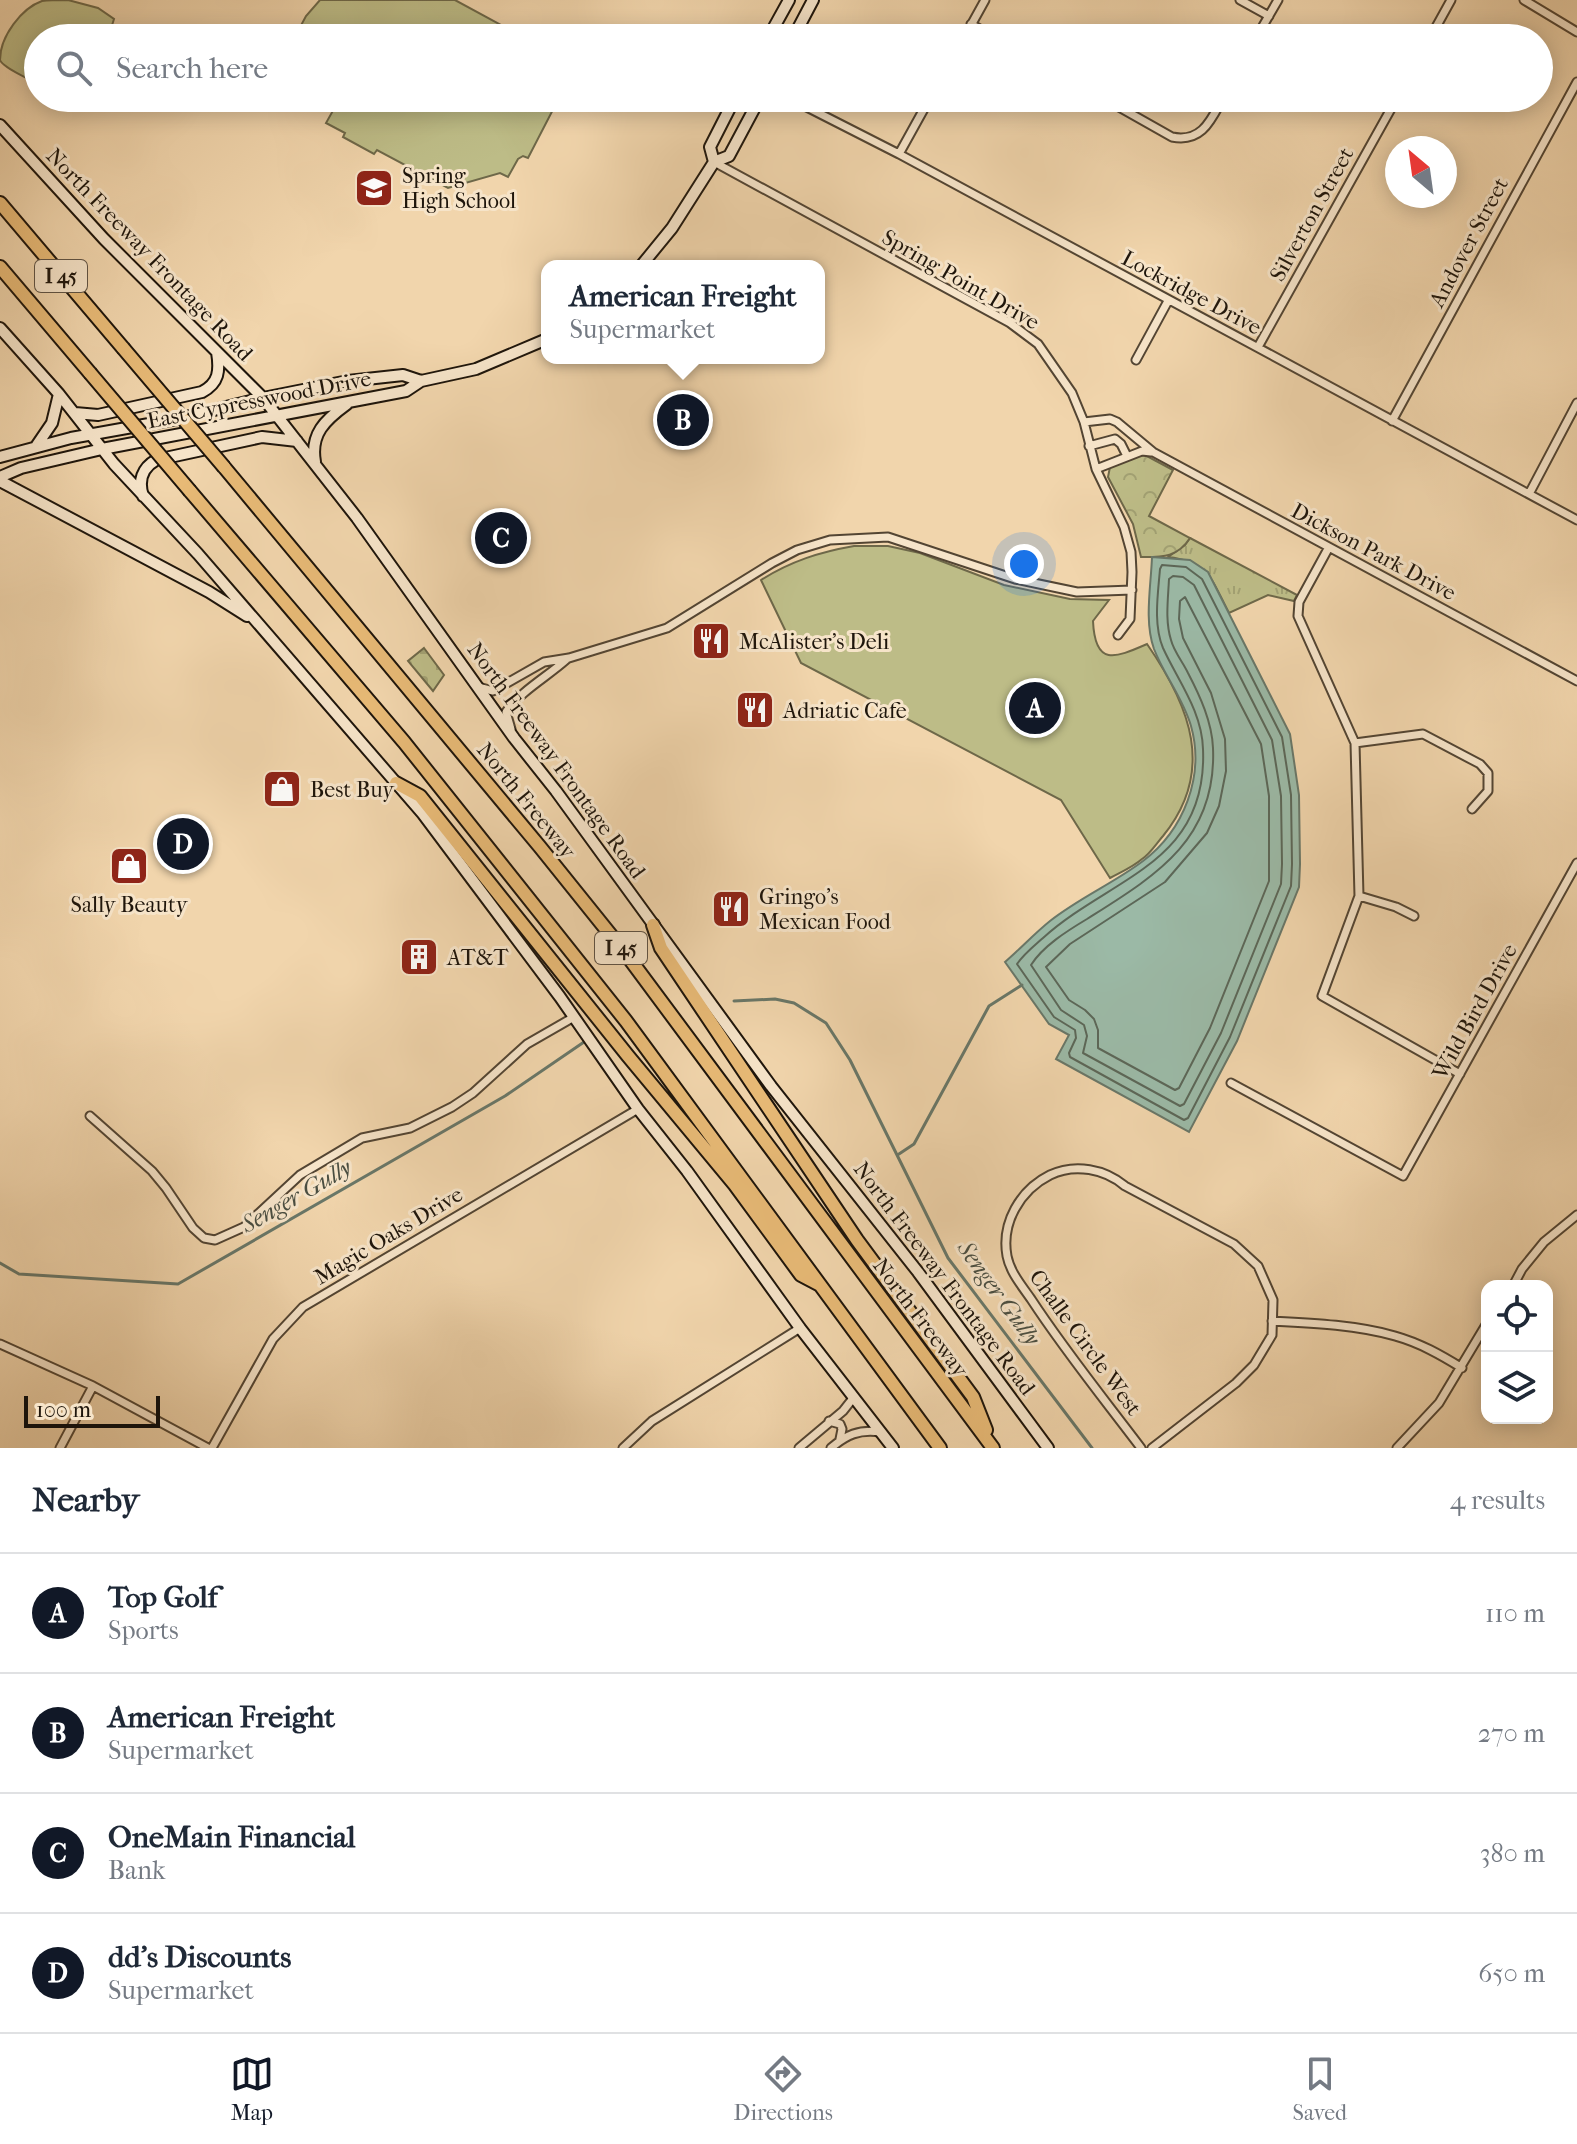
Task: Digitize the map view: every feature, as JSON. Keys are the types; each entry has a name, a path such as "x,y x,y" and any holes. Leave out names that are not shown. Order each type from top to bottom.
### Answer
{"highway":[{"name":"North Freeway","path":"0,203 530,834 626,954 993,1448"},
{"name":"I 45","path":"0,267 404,742 579,961 686,1101 940,1448"},
{"path":"396,783 420,796 735,1185 801,1275 822,1286"},
{"path":"653,925 661,948 840,1214 973,1397 993,1448"}],"main road":[{"path":"776,24 789,0"},
{"path":"800,24 813,0"},
{"path":"714,162 710,147 728,112"},
{"path":"646,260 672,228 714,162 729,156 753,112"},
{"name":"North Freeway Frontage Road","path":"0,125 104,239 263,398 357,518 514,738 771,1086 918,1272 1048,1448"},
{"path":"0,328 59,394 102,449 396,783 488,898 638,1109 893,1448"},
{"name":"East Cypresswood Drive","path":"0,479 21,468 102,449 406,391 421,381 476,369 541,342"},
{"path":"75,413 98,415 202,392 218,378 217,352"},
{"name":"East Cypresswood Drive","path":"0,457 37,445 208,413 348,381 403,375 421,381"},
{"path":"37,445 52,423 59,394"},
{"path":"315,464 313,451 316,432 327,419 350,402"},
{"path":"143,496 143,473 156,460 262,437 297,441"},
{"path":"0,479 209,592 258,624"}],"street":[{"path":"971,24 985,0"},
{"path":"1240,0 1269,16"},
{"path":"1264,24 1278,0"},
{"path":"1438,24 1451,0"},
{"path":"1524,0 1577,32"},
{"name":"Andover Street","path":"1392,421 1577,82"},
{"name":"Lockridge Drive","path":"816,112 1577,520"},
{"path":"899,154 922,112"},
{"path":"1128,112 1172,137 1184,139 1195,136 1208,125 1215,112"},
{"name":"Silverton Street","path":"1258,347 1389,112"},
{"name":"Spring Point Drive","path":"714,162 1010,323 1038,344 1072,393 1084,422 1096,469 1124,527 1131,552 1130,619 1118,635"},
{"path":"1136,360 1168,301"},
{"path":"1529,494 1577,403"},
{"name":"Dickson Park Drive","path":"1084,422 1110,419 1117,422 1153,452 1577,681"},
{"path":"1089,446 1115,439 1127,456"},
{"path":"1096,469 1142,451 1153,452"},
{"path":"478,687 493,691 544,662 569,658 667,628 784,556 830,540 888,537 1015,579 1077,592 1132,590"},
{"path":"1329,547 1299,602 1298,616 1355,743 1359,896 1322,996 1460,1074"},
{"path":"514,738 506,712 518,696 569,658"},
{"path":"1355,743 1423,734 1480,764 1488,773 1488,791 1472,809"},
{"name":"Wild Bird Drive","path":"1231,1083 1403,1176 1577,863"},
{"path":"1359,896 1414,916"},
{"path":"90,1116 152,1171 193,1228 204,1238 215,1240 244,1227 300,1175 362,1138 410,1128 452,1107 473,1093 527,1044 574,1017"},
{"name":"Magic Oaks Drive","path":"210,1448 273,1339 303,1307 638,1109"},
{"name":"Challe Circle West","path":"1141,1448 1047,1325 1010,1268 1007,1232 1015,1209 1030,1189 1050,1175 1066,1170 1096,1170 1115,1178 1219,1235 1252,1259 1271,1291 1272,1321"},
{"path":"1516,1280 1544,1242 1577,1215"},
{"path":"1152,1448 1236,1383 1254,1365 1272,1335 1272,1321 1312,1323 1394,1335 1428,1348 1462,1368"},
{"path":"623,1448 671,1408 800,1328"},
{"path":"1397,1448 1439,1403 1481,1334"},
{"path":"0,1344 93,1386 210,1448"},
{"path":"60,1448 93,1386"},
{"path":"799,1448 843,1411 854,1397"},
{"path":"829,1421 840,1424 843,1433 840,1441"},
{"path":"831,1448 860,1431 880,1432"},
{"path":"1405,1440 1413,1448"}],"green space":[{"path":"68,0 98,8 114,19 112,24 24,24 24,77 2,63 1,51 8,33 20,16 42,1"},
{"path":"320,0 455,0 499,24 302,24"},
{"path":"332,112 552,112 528,158 523,156 518,159 508,177 500,173 448,188 377,150 374,154 343,137 345,133 326,123"},
{"path":"1145,455 1173,470 1149,516 1190,538 1174,553 1162,556 1141,557 1133,524 1108,477 1110,467"},
{"path":"1190,538 1297,595 1294,601 1268,595 1229,613 1208,574 1193,563 1168,557"},
{"path":"854,546 888,546 920,553 1004,585 1070,599 1109,600 1093,621 1098,646 1109,655 1116,655 1147,644 1175,691 1191,739 1193,763 1189,787 1179,812 1148,854 1110,878 1061,800 801,663 761,580 806,558"},
{"path":"424,648 444,675 433,691 408,661"}],"water":[{"path":"1152,557 1190,560 1208,572 1290,734 1299,795 1299,887 1237,1041 1189,1132 1056,1059 1069,1035 1049,1024 1005,962 1050,921 1143,861 1170,834 1188,801 1193,783 1195,745 1188,716 1158,659 1151,638"}],"waterway":[{"path":"899,1154 914,1144 989,1006 1022,985"},
{"name":"Senger Gully","path":"734,1001 775,999 794,1003 826,1023 850,1060 948,1258 1092,1448"},
{"name":"Senger Gully","path":"0,1263 19,1274 178,1284 505,1096 584,1042"}],"place":[{"name":"Spring High School","path":"374,188"},
{"name":"American Freight","path":"683,420"},
{"name":"OneMain Financial","path":"501,538"},
{"name":"McAlister's Deli","path":"711,641"},
{"name":"Top Golf","path":"1035,708"},
{"name":"Adriatic Cafe","path":"755,710"},
{"name":"Best Buy","path":"282,789"},
{"name":"dd's Discounts","path":"183,844"},
{"name":"Sally Beauty","path":"129,866"},
{"name":"Gringo's Mexican Food","path":"731,909"},
{"name":"AT&T","path":"419,957"}]}
